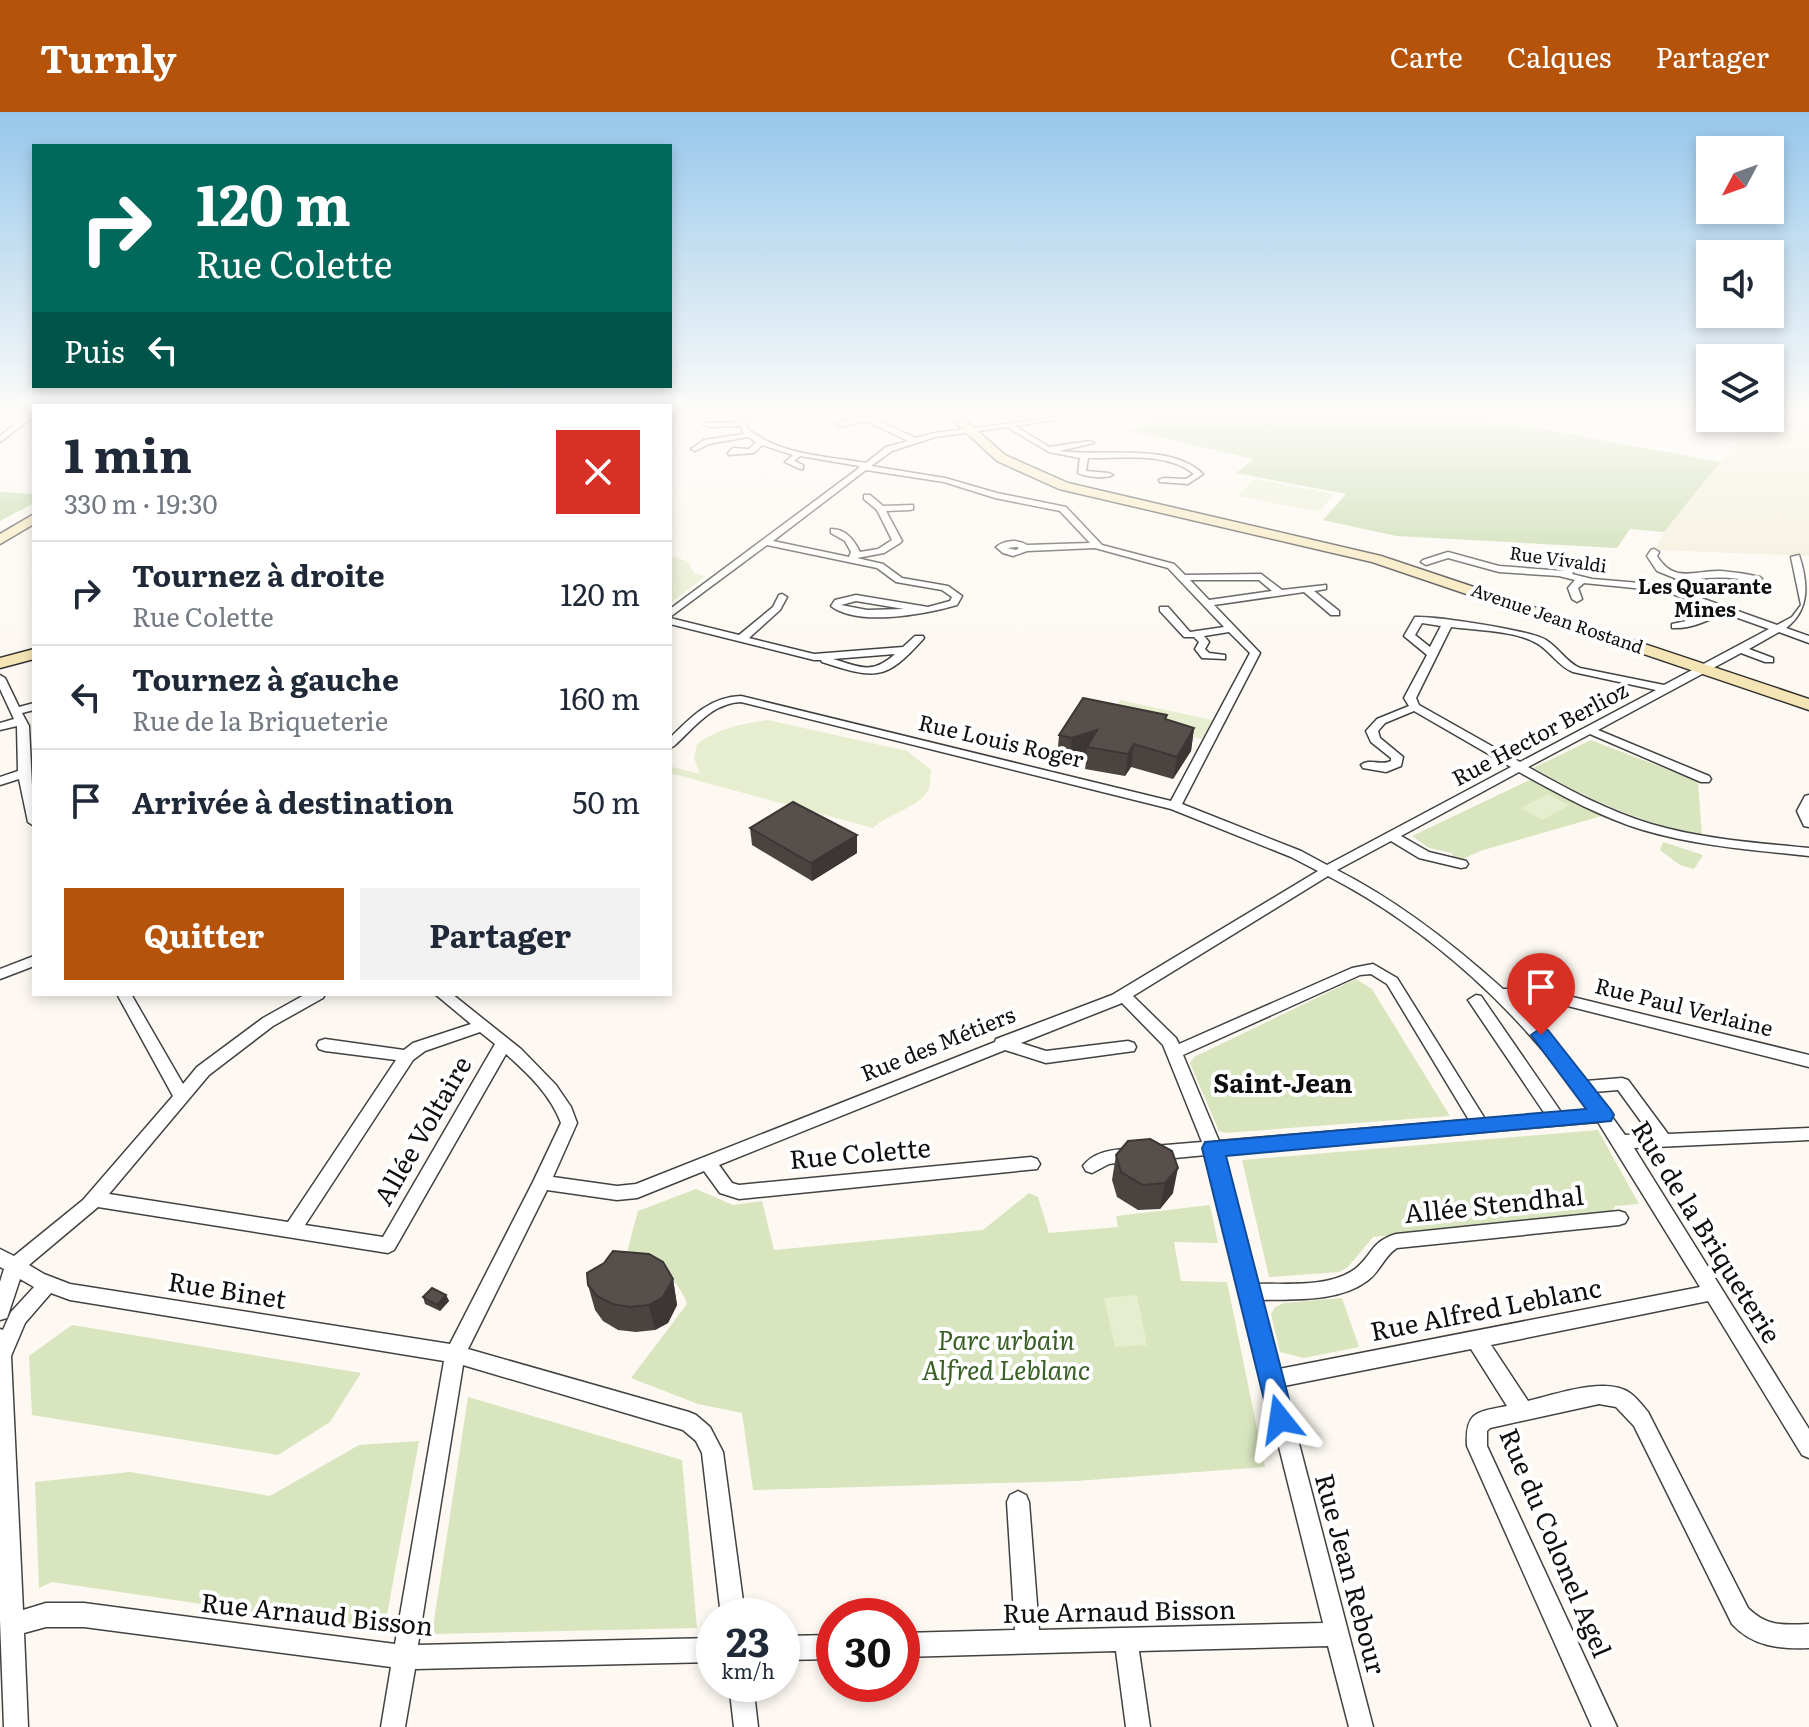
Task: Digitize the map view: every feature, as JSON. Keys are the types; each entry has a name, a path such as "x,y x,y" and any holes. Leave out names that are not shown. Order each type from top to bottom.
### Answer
{"street":[{"path":"672,612 829,492"},
{"path":"986,492 1060,508 1096,545"},
{"name":"Avenue Jean Rostand","path":"1093,492 1195,520 1303,541 1387,562 1809,705"},
{"path":"853,558 881,551 897,541 881,509 867,497"},
{"path":"881,509 910,507"},
{"path":"0,537 32,517"},
{"path":"834,531 850,540 856,550 853,558"},
{"path":"764,542 853,558 886,569 899,580 945,588 957,596 951,605 928,610 850,612 836,606 840,601 856,598 928,610"},
{"path":"1024,548 1096,545 1166,564 1255,653 1175,806"},
{"path":"1654,552 1652,556 1659,568 1683,578"},
{"name":"Rue Vivaldi","path":"1426,562 1448,555 1499,569 1665,588 1809,640"},
{"path":"1562,555 1569,571 1566,575"},
{"name":"Rue Hector Berlioz","path":"1328,870 1799,617 1805,608 1805,576 1796,557"},
{"path":"1665,588 1683,578 1717,573 1757,579"},
{"path":"1182,578 1208,575 1243,579 1261,577 1280,593"},
{"path":"1577,599 1573,588 1581,580"},
{"path":"1207,603 1323,587"},
{"path":"1306,589 1335,613"},
{"path":"743,637 777,608 782,597"},
{"path":"1164,609 1188,635 1232,629"},
{"path":"1676,626 1694,623 1723,609"},
{"path":"1431,653 1409,635 1419,619 1447,625 1470,625 1538,640 1571,668 1667,689"},
{"path":"672,621 876,673 887,669 919,638"},
{"path":"1447,625 1410,698 1415,707 1593,805 1629,820 1712,842 1809,852"},
{"path":"1196,634 1204,642 1200,649 1206,656 1221,657"},
{"path":"1740,649 1769,660"},
{"path":"814,657 906,650"},
{"path":"0,663 32,655"},
{"path":"0,678 19,716 32,809"},
{"name":"Rue Louis Roger","path":"673,738 716,703 730,698 1175,806 1233,826 1328,870"},
{"path":"0,727 32,707"},
{"path":"1367,765 1386,768 1397,763 1397,757 1375,740 1372,731 1378,723 1415,707"},
{"path":"1589,730 1705,779"},
{"path":"0,781 27,775"},
{"path":"1809,799 1803,807 1809,823"},
{"path":"1392,836 1424,855 1461,864"},
{"name":"Rue de la Briqueterie","path":"1328,870 1417,926 1500,994 1541,1035 1621,1142 1809,1448"},
{"name":"Rue des Métiers","path":"542,1182 624,1193 707,1163 1123,995 1328,870"},
{"path":"3,971 32,962"},
{"path":"1175,1052 1357,971 1373,969 1392,981 1481,1126"},
{"name":"Rue Paul Verlaine","path":"1500,994 1540,994 1809,1061"},
{"name":"Rue Jean Rebour","path":"1123,995 1162,1032 1175,1052 1213,1148 1361,1727"},
{"path":"125,996 180,1094"},
{"path":"0,1312 7,1262 95,1199 180,1094 237,1044 315,996"},
{"path":"393,1727 455,1354 567,1132 568,1119 562,1105 531,1069 504,1043 444,996"},
{"path":"1476,1000 1557,1119"},
{"path":"95,1199 292,1230 407,1056 419,1047 482,1026"},
{"name":"Allée Voltaire","path":"292,1230 388,1245 504,1043"},
{"path":"1002,1043 1046,1057 1128,1047"},
{"path":"325,1045 407,1056"},
{"path":"1582,1087 1622,1084 1663,1140"},
{"path":"1092,1166 1112,1157 1603,1115"},
{"path":"1621,1142 1809,1134"},
{"name":"Rue Colette","path":"707,1163 722,1185 734,1192 1031,1164"},
{"name":"Allée Stendhal","path":"1249,1292 1313,1288 1348,1282 1362,1275 1382,1246 1396,1241 1619,1218"},
{"name":"Rue Binet","path":"7,1262 47,1285 80,1294 455,1354 679,1418 696,1427 708,1443 715,1462 731,1598"},
{"path":"2,1365 12,1327 47,1285"},
{"name":"Rue Alfred Leblanc","path":"1271,1384 1713,1292"},
{"path":"0,1338 7,1609 16,1727"},
{"path":"1476,1339 1523,1412 1599,1395 1612,1395 1623,1400 1647,1428 1740,1616 1751,1627 1765,1634 1809,1636"},
{"name":"Rue du Colonel Agel","path":"1523,1412 1480,1423 1476,1427 1475,1439 1605,1727"},
{"path":"1018,1502 1028,1642"},
{"name":"Rue Arnaud Bisson","path":"7,1609 84,1615 405,1657 696,1650"},
{"name":"Rue Arnaud Bisson","path":"920,1645 1337,1634"},
{"path":"1126,1640 1138,1727"},
{"path":"743,1702 746,1727"}],"shaded area":[{"path":"1696,492 1809,492 1809,556 1655,550 1664,532"}],"green space":[{"path":"0,492 32,494 32,504 0,521"},
{"path":"1242,492 1334,494 1319,512 1238,496"},
{"path":"1337,492 1696,492 1664,532 1630,529 1617,548 1396,536 1323,520 1346,494"},
{"path":"672,557 687,561 695,574 706,576 672,602"},
{"path":"1120,700 1212,720 1202,739 1109,719"},
{"path":"768,720 907,751 931,770 929,788 911,806 873,828 672,774 673,767 700,774 694,758 697,744 714,734"},
{"path":"1591,740 1698,782 1702,836 1615,809 1533,768"},
{"path":"1534,778 1605,815 1480,851 1461,860 1453,858 1452,853 1429,848 1412,836"},
{"path":"1547,794 1570,805 1543,820 1521,808"},
{"path":"1663,842 1703,855 1694,869 1680,865 1660,850"},
{"path":"1356,979 1372,989 1450,1116 1219,1131 1190,1063 1194,1057"},
{"path":"1598,1130 1639,1204 1615,1206 1612,1213 1373,1237 1348,1267 1339,1272 1269,1277 1242,1160"},
{"name":"Parc urbain Alfred Leblanc","path":"696,1189 733,1205 762,1201 774,1250 983,1230 1029,1193 1038,1197 1049,1233 1118,1227 1116,1216 1210,1205 1218,1243 1174,1242 1181,1281 1227,1282 1265,1467 1076,1481 753,1490 742,1413 698,1404 631,1378 687,1304 670,1278 654,1271 623,1267 638,1211"},
{"path":"1137,1295 1147,1345 1115,1347 1104,1298"},
{"path":"1342,1298 1359,1347 1304,1358 1280,1352 1271,1314 1275,1307 1284,1303"},
{"path":"72,1325 361,1373 330,1422 278,1455 32,1415 29,1356"},
{"path":"468,1397 682,1460 696,1628 432,1634"},
{"path":"419,1441 384,1631 52,1582 39,1588 35,1482 130,1472 270,1496 359,1445"}],"building":[{"path":"1083,698 1167,715 1165,719 1194,728 1177,757 1134,744 1128,754 1087,747 1097,730 1072,738 1059,735"},
{"path":"793,802 857,835 811,863 750,828"},
{"path":"1150,1139 1172,1151 1178,1168 1165,1183 1143,1185 1121,1172 1116,1155 1128,1141"},
{"path":"613,1251 649,1254 663,1262 673,1279 663,1297 649,1305 630,1307 612,1304 597,1296 588,1285 587,1273 604,1263"},
{"path":"432,1288 446,1295 437,1305 423,1297"}],"district":[{"name":"Les Quarante Mines","path":"1705,598"},
{"name":"Saint-Jean","path":"1283,1084"}],"route":[{"path":"1280,1419 1213,1148 1603,1115 1541,1035"}]}
